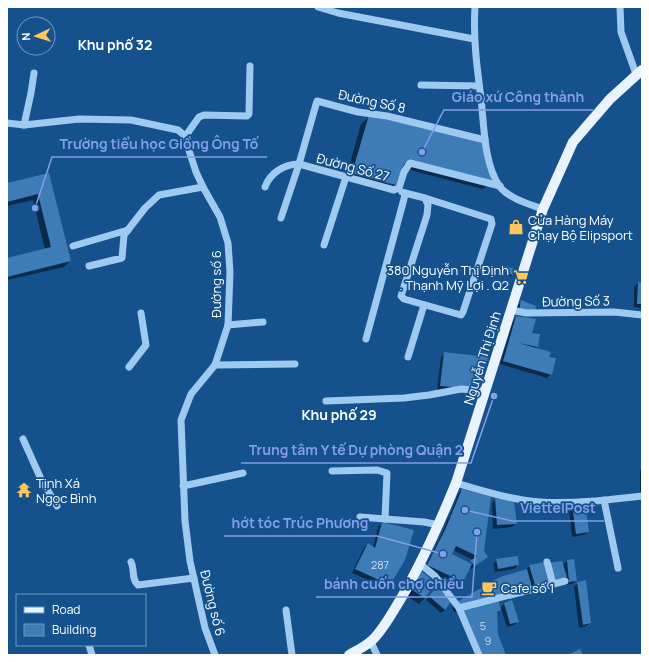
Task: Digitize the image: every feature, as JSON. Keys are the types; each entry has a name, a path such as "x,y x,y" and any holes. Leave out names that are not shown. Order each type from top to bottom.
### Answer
{"main road":[{"name":"Nguyễn Thị Định","path":"349,655 371,642 390,616 420,564 438,526 456,483 543,209 573,142 610,99 639,72"}],"street":[{"path":"318,7 338,13 474,38"},
{"path":"475,7 474,38 485,140 489,161 494,176 506,193 543,209"},
{"path":"620,7 621,32 639,72"},
{"path":"7,123 24,125 80,119 131,120 178,130 184,135 187,134 199,117 204,114 247,116 249,114 250,66"},
{"path":"24,125 34,73"},
{"path":"421,85 479,86"},
{"name":"Đường Số 8","path":"299,164 316,101 358,112 387,116 485,140"},
{"name":"Đường số 6","path":"184,135 196,172 220,217 228,243 230,272 228,325 215,365 191,394 181,420 184,521 190,562 205,628 214,655"},
{"name":"Đường Số 27","path":"299,164 394,190 399,188 402,184 404,172 410,163 500,186"},
{"path":"265,187 270,176 278,170 293,164 299,164 281,218"},
{"path":"324,245 346,177"},
{"path":"89,266 122,258 124,235 145,208 159,195 203,187"},
{"path":"397,189 405,193 425,198 491,219 492,224 461,315 456,315 404,299 402,296 427,215 428,205 425,198"},
{"path":"366,339 405,193"},
{"path":"73,246 128,230"},
{"path":"408,357 424,305"},
{"name":"Đường Số 3","path":"511,310 526,313 614,312 642,315"},
{"path":"129,367 146,345 141,313"},
{"path":"228,325 263,322"},
{"path":"215,365 295,364"},
{"path":"326,401 404,398 461,389 485,391"},
{"path":"23,438 41,479 57,506"},
{"path":"332,470 382,470 387,473 386,519"},
{"path":"183,486 243,473"},
{"path":"456,483 493,494 539,502 570,503 642,496"},
{"path":"604,500 618,568"},
{"path":"360,517 424,522 438,526"},
{"path":"131,562 133,568 133,579 138,586 194,578"},
{"path":"547,562 553,584"},
{"path":"420,564 435,576 459,608 479,655"},
{"path":"459,608 566,581"},
{"path":"286,610 292,655"},
{"path":"371,642 377,655"}],"building":[{"path":"369,115 483,143 492,182 414,161 404,164 396,185 352,173"},
{"path":"49,173 71,261 7,277 7,258 51,247 38,194 7,202 7,183"},
{"path":"503,265 515,269 513,275 501,271"},
{"path":"638,282 642,283 642,304 637,304"},
{"path":"521,300 536,306 535,312 519,310"},
{"path":"516,316 536,319 532,333 540,334 538,347 518,343 551,352 549,357 556,358 552,375 503,361"},
{"path":"444,352 488,357 479,389 440,386"},
{"path":"462,489 491,497 484,551 488,557 475,566 470,561 477,556 456,546 452,554 472,564 463,582 427,565 445,530"},
{"path":"495,498 514,502 517,524 497,525"},
{"path":"585,504 589,532 576,534 572,505"},
{"path":"382,522 414,530 405,560 390,585 355,569 368,543 375,548"},
{"path":"518,556 519,565 498,569 496,559"},
{"path":"574,559 577,581 569,582 567,560"},
{"path":"562,561 567,577 552,581 547,563"},
{"path":"546,562 551,581 535,585 529,565"},
{"path":"527,569 532,587 460,607 457,602 500,577"},
{"path":"420,570 436,583 425,598 409,588"},
{"path":"586,580 591,623 583,625 577,582"},
{"path":"437,586 452,600 445,610 429,596"},
{"path":"498,598 501,610 497,612 498,634 506,655 482,655 461,608"},
{"path":"512,600 519,622 510,624 504,603"},
{"path":"580,649 583,655 568,655"}],"place":[{"name":"Giáo xứ Công thành","path":"422,152"},
{"name":"Trường tiểu học Giồng Ông Tố","path":"35,208"},
{"name":"Cửa Hàng Máy Chạy Bộ Elipsport","path":"516,227"},
{"name":"380 Nguyễn Thị Định . Thạnh Mỹ Lợi . Q2","path":"521,277"},
{"name":"Trung tâm Y tế Dự phòng Quận 2","path":"494,396"},
{"name":"Tịnh Xá Ngọc Bình","path":"24,490"},
{"name":"ViettelPost","path":"465,510"},
{"name":"bánh cuốn chợ chiều","path":"477,532"},
{"name":"hớt tóc Trúc Phương","path":"443,554"},
{"name":"Cafe số 1","path":"489,588"}],"district":[{"name":"Khu phố 32","path":"115,44"},
{"name":"Khu phố 29","path":"339,414"}]}
